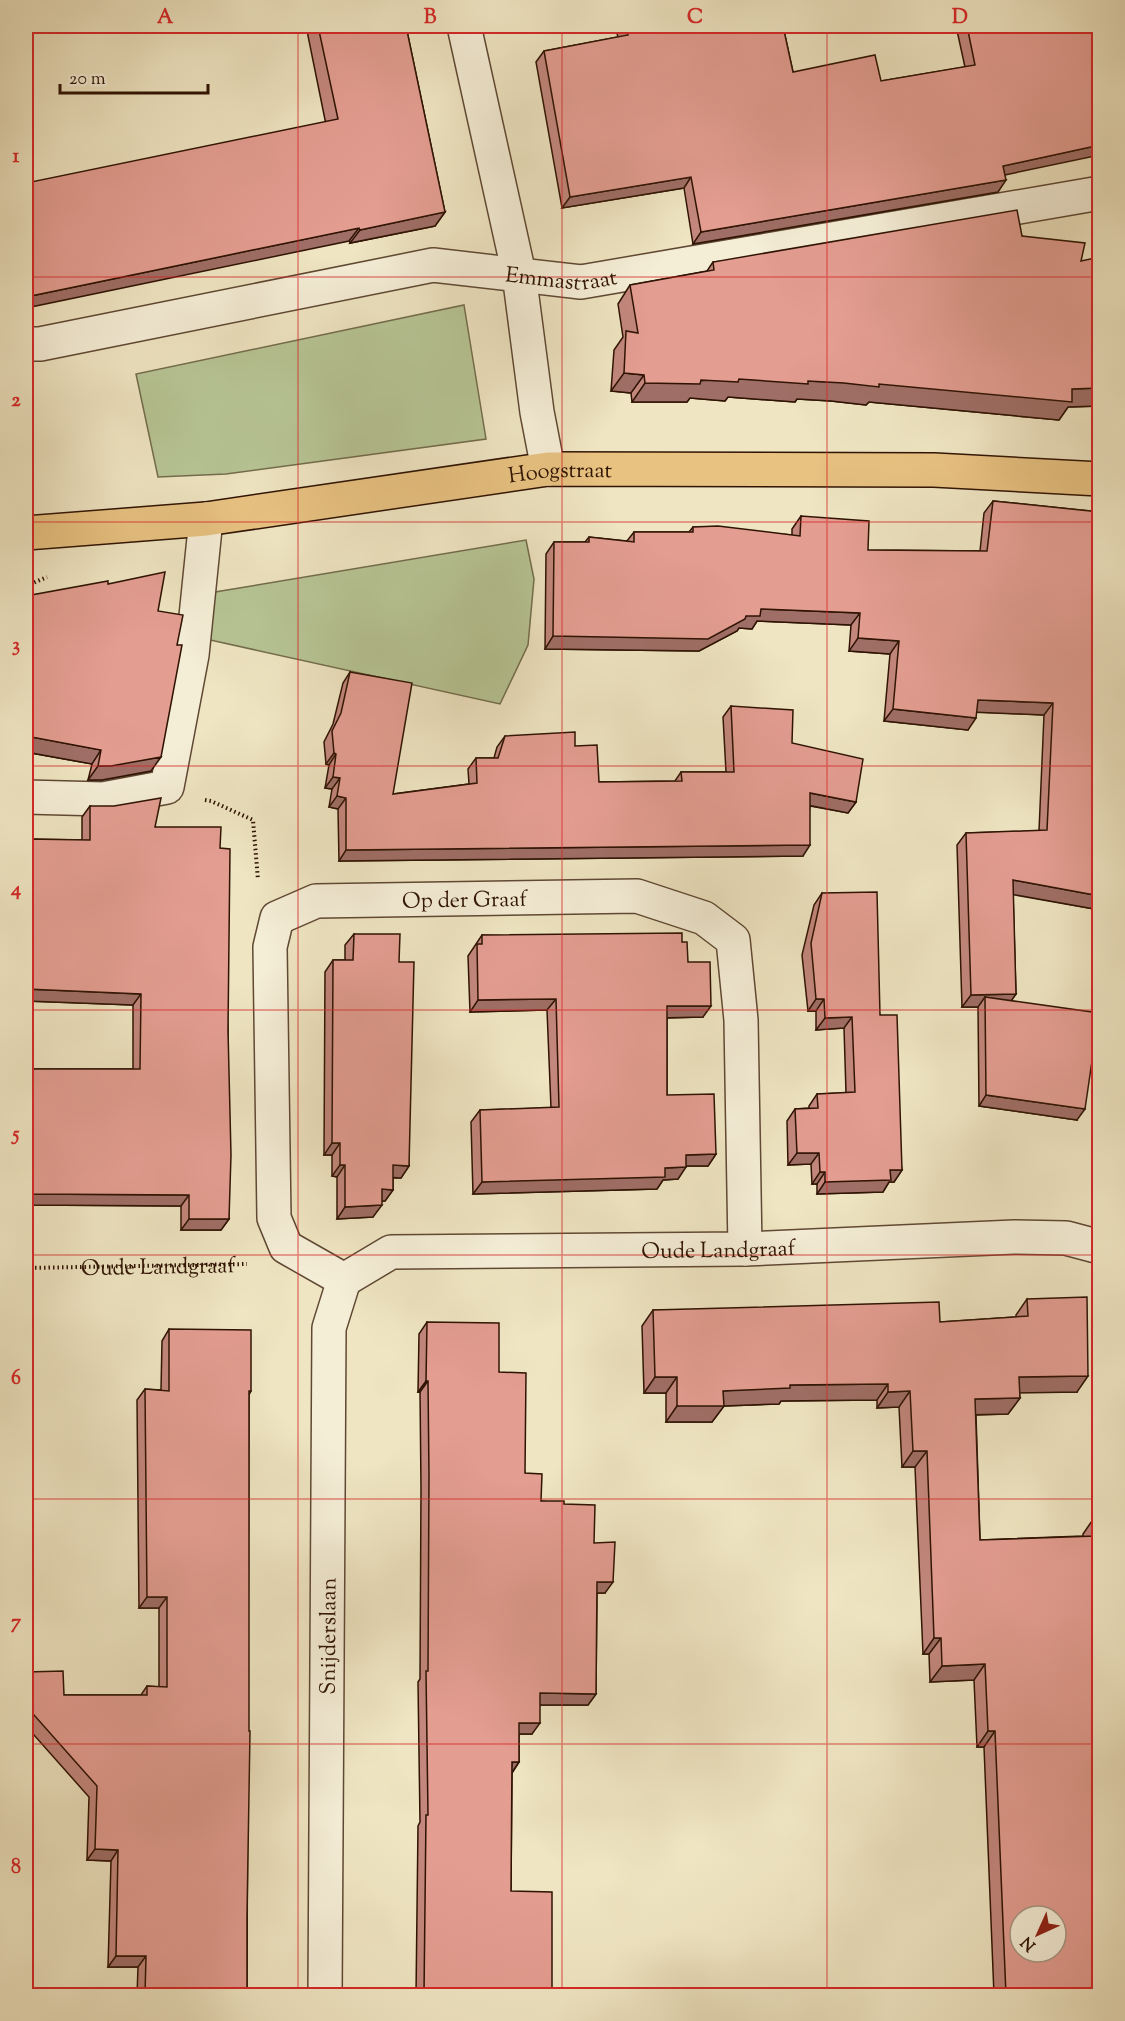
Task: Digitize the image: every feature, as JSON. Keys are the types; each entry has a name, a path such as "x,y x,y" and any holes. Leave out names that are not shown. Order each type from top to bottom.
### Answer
{"main road":[{"name":"Hoogstraat","path":"26,533 206,519 548,469 934,470 1100,479"}],"street":[{"path":"464,26 519,274 537,412 548,469"},
{"name":"Emmastraat","path":"26,345 51,342 433,265 580,282 1100,193"},
{"path":"26,797 103,800 167,787 192,655 206,519"},
{"name":"Op der Graaf","path":"277,918 316,902 637,896 704,918 733,940 741,1020 745,1249"},
{"path":"277,918 270,947 269,991 274,1218 286,1247 344,1280"},
{"name":"Oude Landgraaf","path":"344,1280 391,1252 745,1249 1014,1237 1066,1238 1100,1247"},
{"name":"Snijderslaan","path":"325,1995 330,1328 344,1280"}],"path":[{"path":"199,800 211,801 253,820 258,883 277,918"},
{"name":"Oude Landgraaf","path":"26,1268 252,1264 286,1247"}],"green space":[{"path":"464,305 486,439 226,474 158,477 136,374"},
{"path":"526,540 534,579 528,645 500,704 201,638 209,593"}],"building":[{"path":"318,26 406,26 445,212 26,297 26,183 338,119"},
{"path":"626,26 783,26 793,72 875,55 881,81 975,65 967,26 1100,26 1100,145 1003,166 1006,180 701,232 691,177 570,197 544,51 628,35"},
{"path":"1017,210 1022,236 1085,243 1081,261 1095,258 1100,264 1100,388 1072,389 1072,402 879,384 879,387 844,383 808,381 808,384 739,379 738,382 701,380 700,384 645,383 644,375 624,373 626,331 638,333 630,285 714,270 713,262"},
{"path":"993,501 1100,512 1100,896 1013,880 1016,994 971,995 966,833 1047,830 1053,703 978,700 976,718 893,709 899,641 858,638 860,613 761,609 760,616 746,616 745,619 708,639 553,636 554,542 589,542 589,537 634,542 634,532 693,532 693,527 718,526 800,536 801,516 869,521 868,550 987,551"},
{"path":"165,572 158,611 183,615 177,645 182,645 161,757 111,766 98,766 101,750 26,736 26,596 108,581 108,584"},
{"path":"350,672 412,683 393,794 477,783 476,758 498,758 505,736 575,732 575,746 597,745 599,782 682,781 681,772 734,772 731,706 793,710 792,743 863,759 856,802 810,793 810,845 346,850 346,798 337,796 340,778 333,777 336,754 332,731 341,713"},
{"path":"161,798 155,827 221,827 220,848 230,849 228,1030 231,1155 229,1219 189,1219 189,1195 26,1194 26,1069 140,1069 141,994 26,989 26,839 90,840 90,806 114,806"},
{"path":"877,892 880,1015 897,1015 902,1170 890,1170 891,1180 825,1182 825,1172 820,1172 819,1153 797,1153 795,1109 818,1108 817,1094 855,1092 852,1017 825,1018 824,999 816,999 811,943 822,893"},
{"path":"682,933 682,942 687,942 688,962 710,962 711,1006 667,1006 667,1095 714,1094 716,1154 686,1155 686,1167 665,1168 665,1177 482,1182 480,1110 559,1107 556,999 478,1000 477,944 482,944 482,935"},
{"path":"354,934 400,934 399,962 414,962 409,1166 393,1165 393,1190 382,1189 382,1205 345,1207 345,1165 340,1165 340,1143 332,1143 333,960 353,960"},
{"path":"985,997 1099,1013 1085,1109 986,1095"},
{"path":"1087,1297 1088,1376 1019,1377 1020,1398 975,1399 980,1540 1095,1536 1094,1518 1100,1518 1100,1995 1006,1995 995,1731 988,1731 985,1664 942,1666 941,1638 934,1638 927,1451 913,1451 910,1391 888,1392 888,1384 790,1385 790,1388 723,1391 724,1406 677,1406 677,1377 655,1377 653,1310 939,1302 940,1322 1028,1316 1027,1299"},
{"path":"427,1322 499,1323 499,1372 526,1373 525,1473 542,1474 541,1501 595,1505 594,1543 615,1542 613,1582 597,1582 596,1694 540,1693 540,1723 519,1723 519,1762 512,1762 511,1891 552,1892 552,1995 424,1995 426,1815 428,1815"},
{"path":"169,1329 251,1330 247,1995 145,1995 146,1956 116,1956 118,1850 95,1849 97,1786 26,1706 26,1672 63,1671 64,1695 147,1695 147,1686 167,1687 167,1597 147,1597 145,1389 169,1391"}]}
